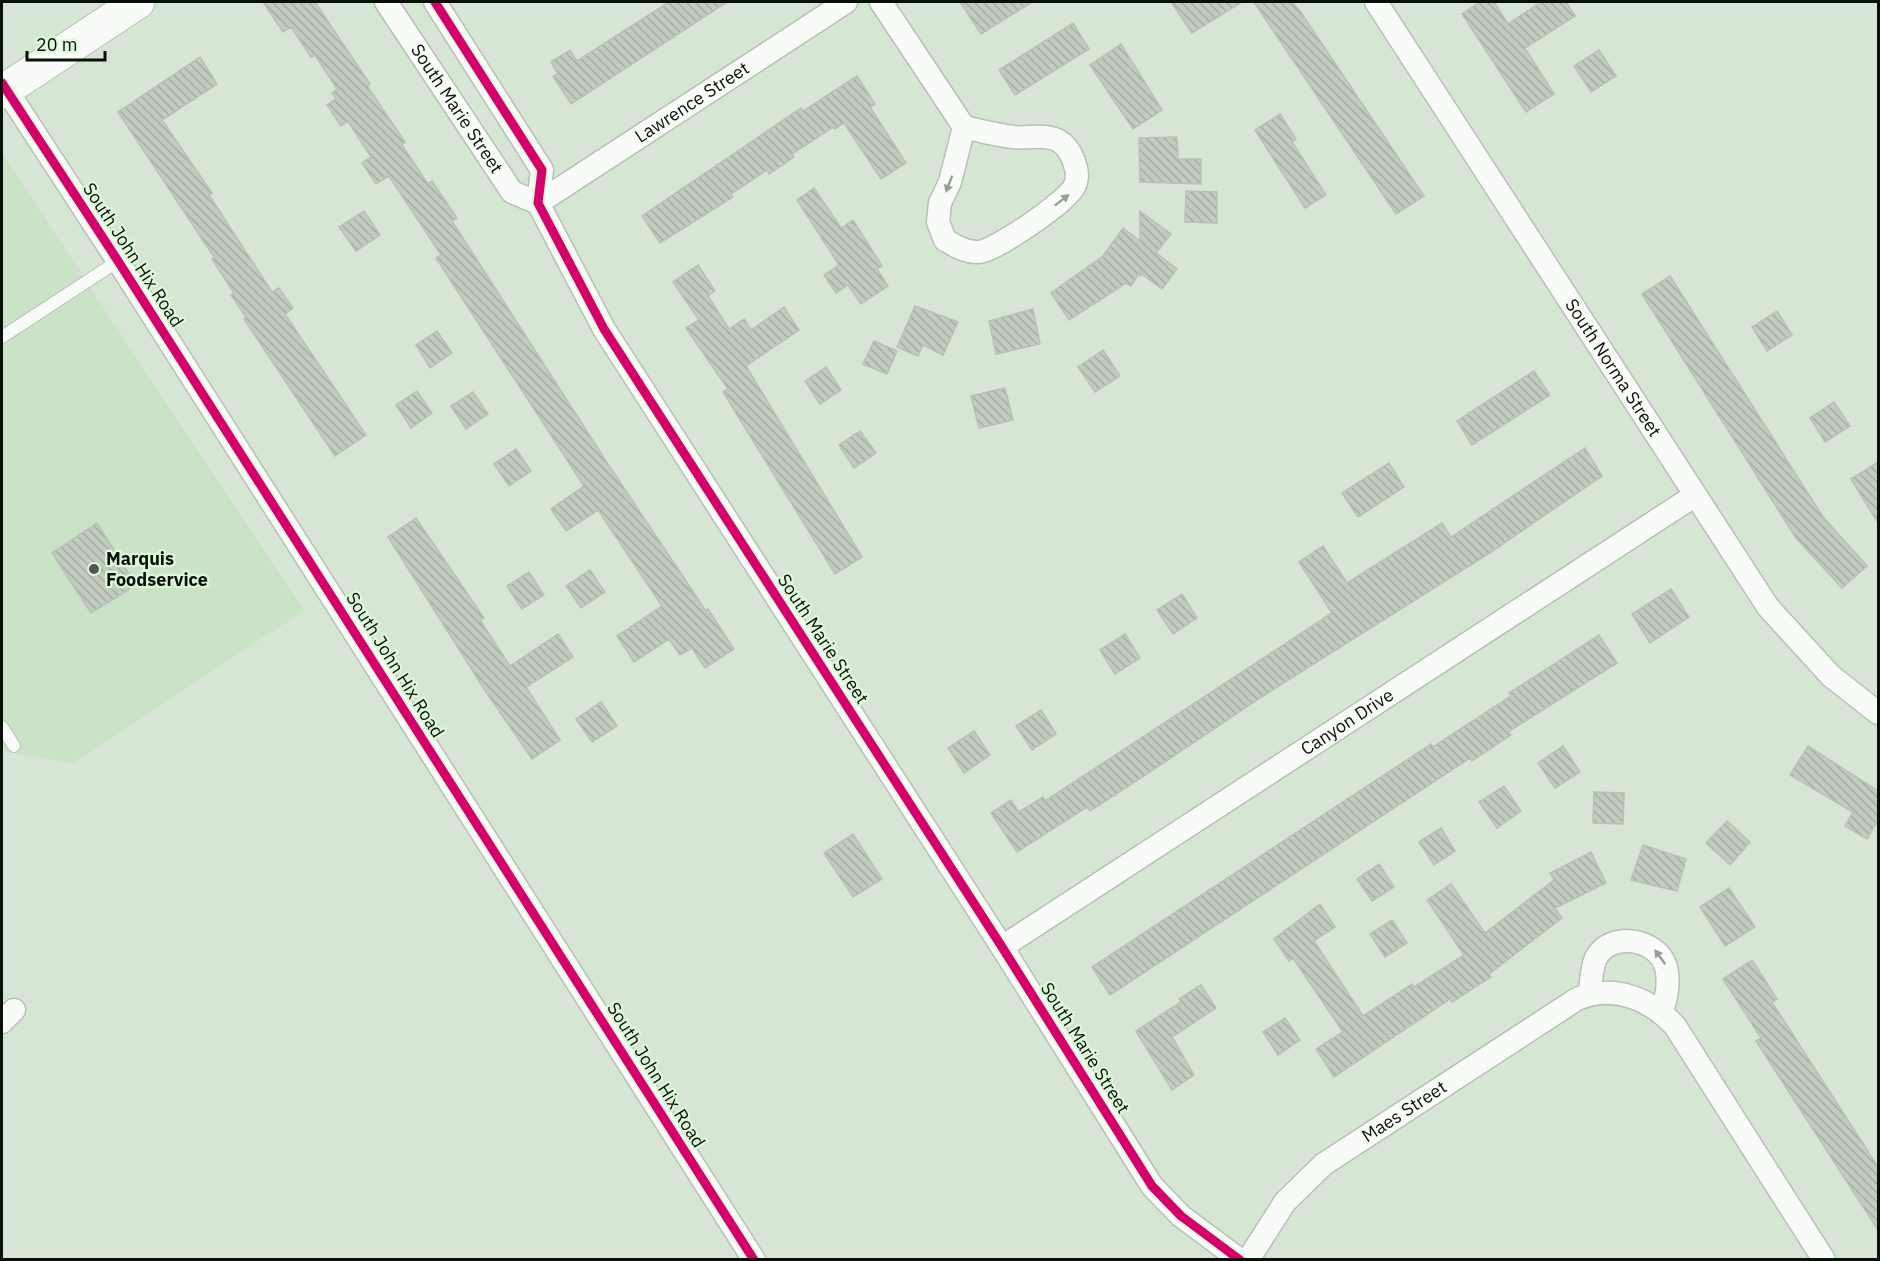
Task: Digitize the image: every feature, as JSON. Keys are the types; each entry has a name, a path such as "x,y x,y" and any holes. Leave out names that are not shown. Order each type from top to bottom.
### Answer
{"main road":[{"path":"3,88 138,2"}],"street":[{"name":"South Marie Street","path":"386,2 512,192 538,203 604,329 1002,947 1152,1186 1181,1216 1240,1260"},
{"path":"435,2 542,170 538,203"},
{"name":"Lawrence Street","path":"538,203 846,2"},
{"path":"880,2 964,127 1014,137 1048,138 1059,141 1073,159 1076,184 1069,196 998,244 980,252 964,250 945,240 938,222 940,203 950,182 964,127"},
{"name":"South Norma Street","path":"1376,2 1694,496 1775,616 1831,676 1878,713"},
{"name":"South John Hix Road","path":"3,88 118,261 754,1260"},
{"name":"Canyon Drive","path":"1002,947 1694,496"},
{"path":"1590,994 1597,956 1605,948 1618,942 1648,945 1659,953 1666,966 1668,990 1662,1013"},
{"name":"Maes Street","path":"1248,1260 1285,1202 1324,1164 1577,999 1590,994 1623,994 1636,998 1662,1013 1675,1026 1824,1260"}],"lane":[{"path":"2,336 118,261"},
{"path":"2,727 14,746"}],"shaded area":[{"path":"2,154 304,611 72,763 2,751"}],"building":[{"path":"263,2 315,2 370,84 367,86 405,142 402,145 428,184 432,181 457,218 452,221 606,461 734,649 705,668 692,648 680,655 669,639 634,662 617,636 662,606 598,510 566,531 551,509 584,486 436,258 441,255 389,176 376,184 362,163 371,157 348,121 341,126 327,105 336,99 332,93 337,89 315,55 311,57 291,27 283,32"},
{"path":"669,2 727,2 571,104 553,76 558,74 551,62 570,50 577,61"},
{"path":"960,2 1032,2 981,34"},
{"path":"1171,2 1242,2 1192,33"},
{"path":"1254,2 1292,2 1300,11 1424,196 1396,214"},
{"path":"1480,2 1494,2 1508,24 1541,2 1566,2 1575,16 1525,48 1554,94 1526,112 1462,14"},
{"path":"1073,23 1089,49 1015,95 999,70"},
{"path":"1121,44 1162,110 1133,129 1090,65"},
{"path":"1599,50 1616,76 1591,92 1574,66"},
{"path":"200,57 217,84 162,120 212,193 209,195 272,292 279,288 293,308 285,314 366,435 335,456 244,319 246,317 231,295 234,293 212,259 214,257 118,112"},
{"path":"857,76 875,104 870,107 906,163 881,179 844,123 835,129 833,127 792,154 794,157 769,174 767,170 731,194 733,197 660,243 642,216 801,108 803,111"},
{"path":"1280,114 1296,139 1292,142 1326,195 1305,208 1255,130"},
{"path":"1177,137 1178,159 1201,159 1201,184 1140,182 1139,138"},
{"path":"814,188 841,228 853,220 882,266 877,269 888,286 861,304 848,285 836,293 824,275 839,265 797,200"},
{"path":"1186,191 1217,192 1217,223 1185,222"},
{"path":"364,211 380,235 356,251 339,227"},
{"path":"1140,211 1171,234 1156,253 1177,269 1162,289 1142,274 1140,276 1140,272 1131,286 1126,283 1069,320 1051,293 1103,256 1123,228 1140,241"},
{"path":"698,265 715,291 708,296 729,329 744,319 751,330 784,307 799,330 746,366 862,557 835,574 723,392 728,389 686,328 699,320 673,282"},
{"path":"1670,276 1823,517 1867,566 1842,588 1796,538 1642,294"},
{"path":"915,306 958,322 943,355 923,345 918,356 897,347"},
{"path":"1033,309 1040,344 996,354 989,321"},
{"path":"1777,311 1792,335 1767,351 1752,327"},
{"path":"437,331 452,353 430,368 416,345"},
{"path":"874,341 897,351 887,374 863,364"},
{"path":"1103,350 1120,376 1095,392 1078,367"},
{"path":"826,367 841,390 820,404 805,381"},
{"path":"1534,371 1550,395 1472,445 1457,421"},
{"path":"1005,388 1013,420 979,428 971,396"},
{"path":"417,391 432,413 411,428 396,405"},
{"path":"473,392 488,414 466,429 451,406"},
{"path":"1834,402 1850,426 1825,442 1810,418"},
{"path":"860,431 876,453 854,468 839,445"},
{"path":"1585,448 1602,476 1491,552 1260,698 1090,811 1087,807 1017,852 991,813 1011,800 1019,812 1043,797 1045,801 1332,613 1299,562 1323,546 1347,583 1442,523 1451,537"},
{"path":"516,449 531,471 509,486 494,464"},
{"path":"1878,462 1878,523 1851,479"},
{"path":"1389,463 1404,487 1358,517 1342,493"},
{"path":"416,518 484,618 480,620 510,666 558,634 573,657 526,687 560,740 532,759 486,692 388,537"},
{"name":"Marquis Foodservice","path":"97,523 136,585 91,613 52,553"},
{"path":"590,570 605,592 581,608 566,586"},
{"path":"529,572 544,595 522,609 507,586"},
{"path":"1671,589 1689,617 1650,643 1632,614"},
{"path":"1182,594 1197,618 1173,634 1157,610"},
{"path":"1125,634 1140,658 1115,674 1100,650"},
{"path":"1599,635 1617,663 1508,732 1511,735 1472,761 1470,758 1110,995 1092,967 1431,744 1433,747 1511,696 1509,693"},
{"path":"601,702 617,726 592,742 576,719"},
{"path":"1041,710 1056,734 1032,750 1016,726"},
{"path":"974,731 990,755 964,773 948,748"},
{"path":"1563,746 1580,772 1555,788 1538,763"},
{"path":"1808,746 1878,791 1878,820 1867,839 1845,826 1853,812 1790,775"},
{"path":"1504,786 1521,811 1497,828 1479,802"},
{"path":"1594,792 1624,793 1623,824 1593,823"},
{"path":"1727,821 1750,842 1730,865 1706,843"},
{"path":"1441,828 1455,851 1434,865 1419,842"},
{"path":"853,834 882,879 853,897 824,853"},
{"path":"1643,845 1686,859 1677,891 1631,880"},
{"path":"1591,852 1606,883 1555,908 1562,918 1489,974 1491,977 1452,1002 1450,999 1334,1077 1316,1049 1343,1032 1293,958 1289,961 1274,939 1320,904 1335,927 1314,941 1363,1016 1412,984 1414,987 1464,955 1427,900 1451,884 1485,933 1554,880 1550,873"},
{"path":"1379,864 1394,887 1372,901 1357,879"},
{"path":"1729,888 1755,927 1725,946 1700,907"},
{"path":"1392,920 1407,943 1385,957 1370,934"},
{"path":"1752,960 1777,999 1772,1002 1878,1167 1878,1230 1756,1041 1761,1038 1723,979"},
{"path":"1201,985 1216,1008 1172,1037 1194,1075 1172,1090 1136,1031 1181,1002 1179,999"},
{"path":"1285,1018 1300,1040 1278,1055 1263,1032"}],"cycle path":[{"path":"435,2 542,170 538,203 604,329 1002,947 1152,1186 1181,1216 1240,1260"},
{"path":"2,83 118,261 754,1260"}],"place":[{"name":"Marquis Foodservice","path":"94,569"}]}
